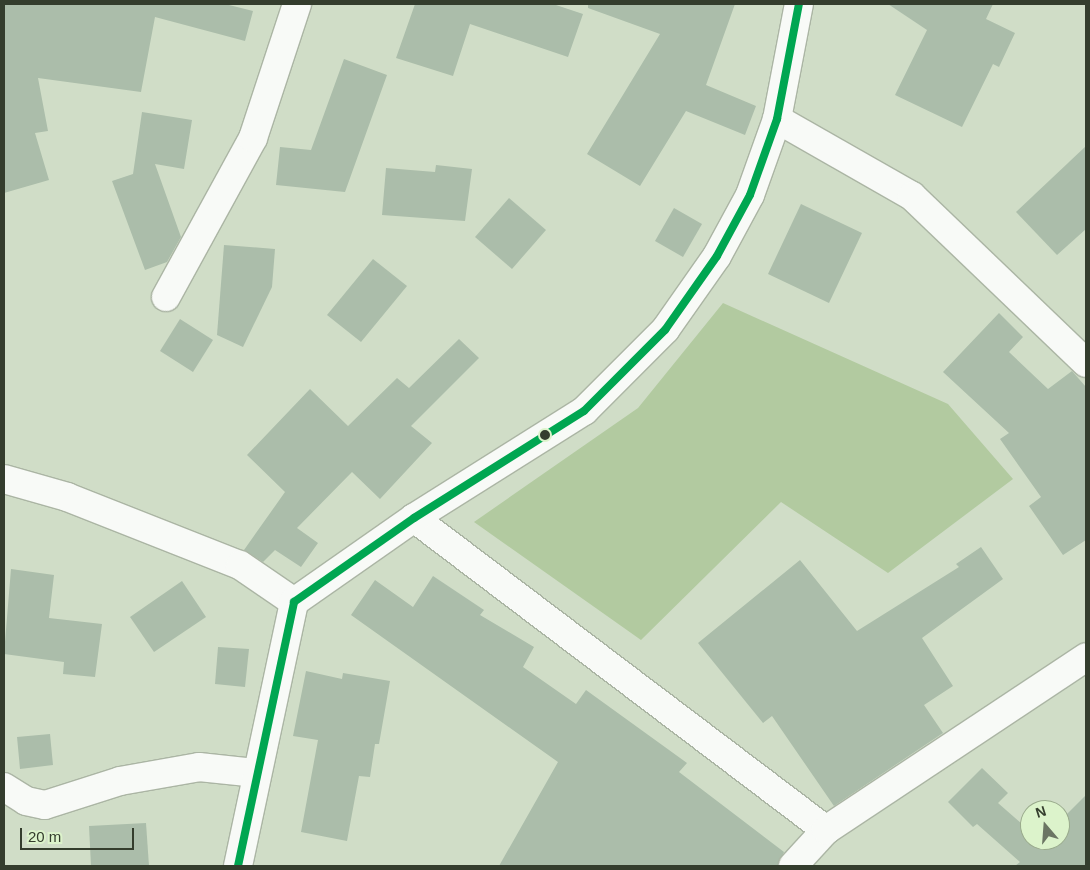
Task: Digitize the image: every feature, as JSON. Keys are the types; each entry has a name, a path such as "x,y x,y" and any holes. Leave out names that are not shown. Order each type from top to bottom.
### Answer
{"street":[{"path":"166,297 253,138 297,4"},
{"path":"238,866 255,773 294,602 414,518 584,410 665,330 717,256 750,194 776,119 799,4"},
{"path":"776,119 912,196 1086,363"},
{"path":"4,479 67,497 240,565 294,602"},
{"path":"414,518 826,830"},
{"path":"793,866 826,830 1086,657"},
{"path":"4,787 26,801 45,805 120,781 199,767 255,773"}],"green space":[{"path":"723,303 948,404 1013,479 888,573 781,502 641,640 474,522 638,408"}],"building":[{"path":"4,4 225,4 253,11 245,41 155,17 141,92 38,78 48,131 35,133 49,180 4,193"},
{"path":"415,4 553,4 583,14 568,57 470,24 453,76 396,58"},
{"path":"588,4 735,4 706,85 756,106 745,135 686,111 640,186 587,154 660,34 588,8"},
{"path":"888,4 993,4 986,19 1015,33 999,67 993,64 962,127 895,95 927,30"},
{"path":"344,59 387,75 345,192 276,185 280,147 311,150"},
{"path":"142,112 192,120 184,169 155,164 181,237 167,262 145,270 112,181 133,174"},
{"path":"1086,146 1086,229 1057,255 1016,212"},
{"path":"436,165 472,169 465,221 382,215 386,168 435,172"},
{"path":"509,198 546,230 512,269 475,237"},
{"path":"801,204 862,233 829,303 768,274"},
{"path":"674,208 702,224 683,257 655,241"},
{"path":"224,245 275,249 272,287 243,347 217,335"},
{"path":"373,259 407,286 361,342 327,315"},
{"path":"999,313 1023,337 1009,352 1048,389 1072,371 1086,387 1086,540 1063,555 1029,506 1041,497 1000,439 1009,433 943,372"},
{"path":"180,319 213,340 193,372 160,351"},
{"path":"459,339 479,358 411,426 432,443 380,499 352,472 297,528 318,543 301,567 275,550 263,562 244,550 285,492 247,455 310,389 348,426 397,378 409,388"},
{"path":"981,547 1003,579 922,638 953,686 924,705 943,733 834,806 772,716 763,723 698,643 800,560 857,631 959,567 956,564"},
{"path":"11,569 54,575 49,618 102,624 95,677 63,674 64,662 4,654"},
{"path":"433,576 484,610 480,615 534,647 523,667 576,704 586,690 687,763 679,772 784,852 778,866 499,866 558,762 351,615 375,580 413,607"},
{"path":"182,581 206,617 154,652 130,617"},
{"path":"218,647 249,649 245,687 215,684"},
{"path":"306,671 342,679 343,673 390,681 379,744 375,744 370,777 359,776 347,841 301,832 318,740 293,736"},
{"path":"50,734 53,765 20,769 17,737"},
{"path":"982,768 1008,793 998,803 1020,822 1020,850 1070,850 1070,811 1086,795 1086,866 1015,866 1020,862 977,824 973,827 948,802"},
{"path":"146,823 149,866 91,866 89,826"}],"transit line":[{"path":"238,866 294,602 414,518 584,411 665,330 717,256 750,195 777,119 799,4"}]}
